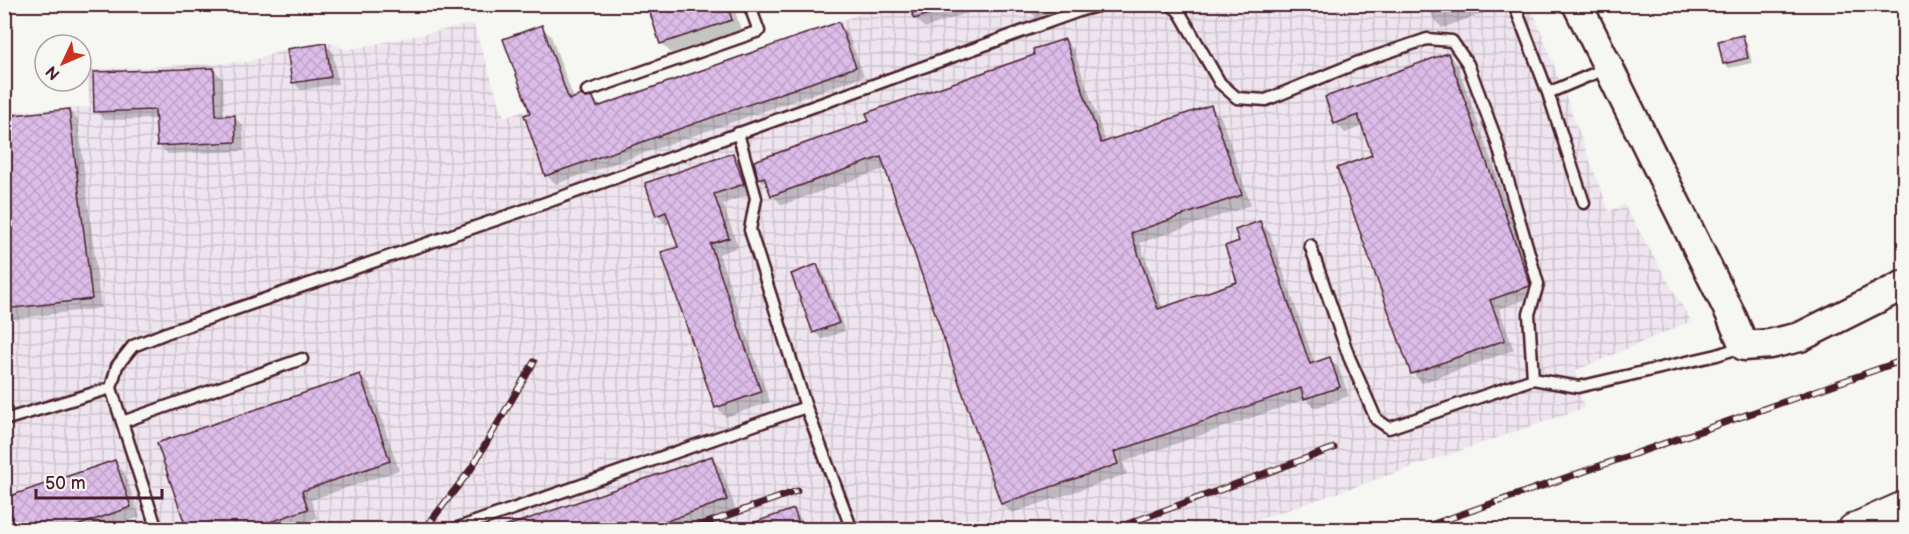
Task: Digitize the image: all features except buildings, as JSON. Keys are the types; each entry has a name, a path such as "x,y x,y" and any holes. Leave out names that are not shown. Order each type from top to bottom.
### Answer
{"main road":[{"path":"1577,4 1736,325 1744,346 1770,344 1800,337 1905,285"},
{"path":"1854,530 1905,508"}],"lane":[{"path":"587,91 759,31 749,4"},
{"path":"153,528 111,388 117,366 133,346 545,203 1060,18 1105,4"},
{"path":"1171,4 1180,13 1220,83 1237,98 1266,100 1359,62 1427,39 1452,40 1468,64 1496,139 1538,284 1528,314 1533,379"},
{"path":"1515,4 1548,93 1584,203"},
{"path":"1548,93 1607,68"},
{"path":"738,133 756,198 750,230 806,407 852,530"},
{"path":"1310,245 1353,367 1376,419 1389,428 1533,379 1578,387 1717,355 1744,346"},
{"path":"122,422 302,359"},
{"path":"4,420 111,388"},
{"path":"452,530 806,407"}],"shaded area":[{"path":"886,5 1531,5 1609,211 1624,205 1691,321 1575,371 1584,408 1232,529 5,530 5,112 90,107 89,93 93,93 93,70 248,62 284,50 332,43 346,50 473,24 504,117 592,89 598,105"}],"railway":[{"path":"1416,530 1904,360"},
{"path":"424,530 471,469 534,362"},
{"path":"1111,530 1334,448"},
{"path":"687,530 797,491"}]}
